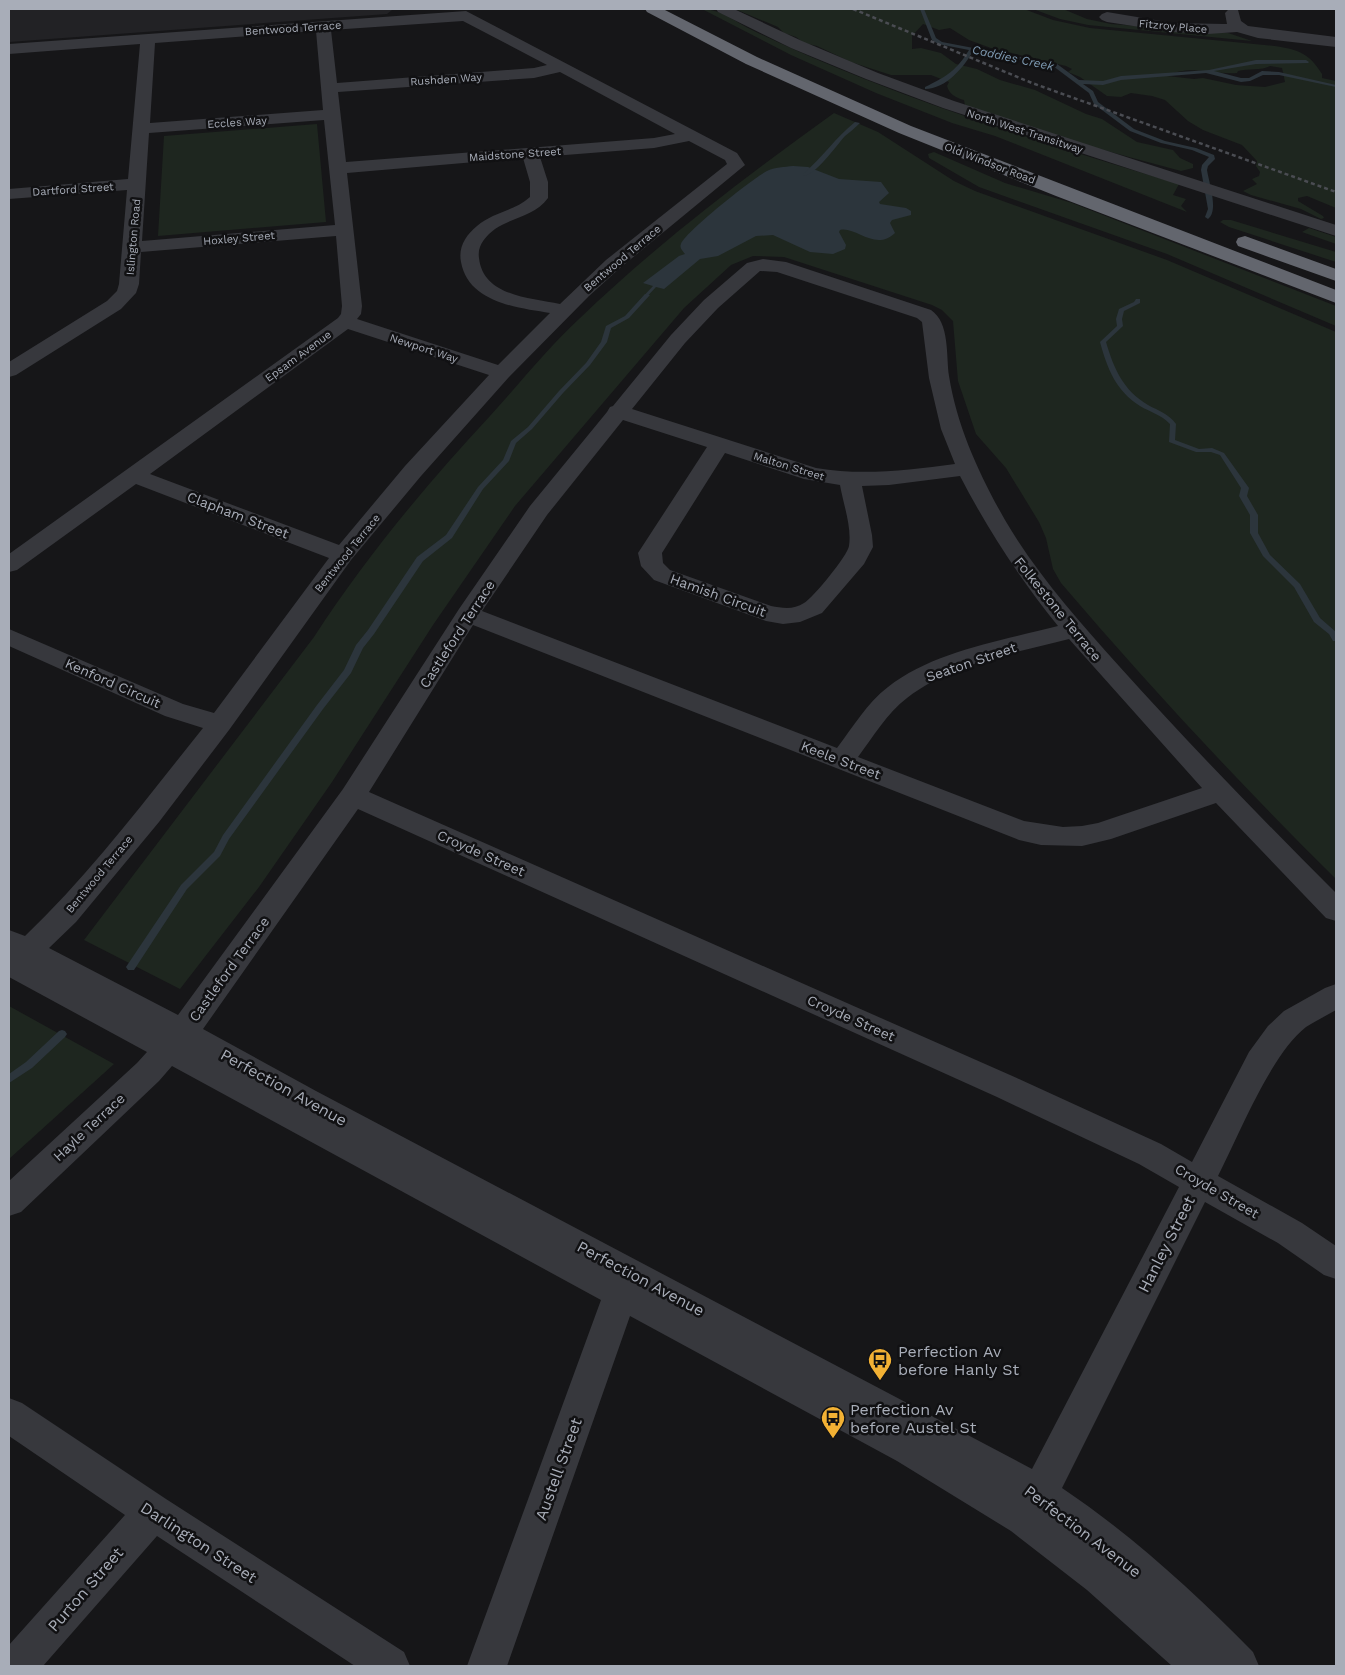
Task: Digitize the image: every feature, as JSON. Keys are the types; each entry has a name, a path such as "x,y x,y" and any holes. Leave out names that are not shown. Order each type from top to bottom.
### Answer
{"highway":[{"name":"Old Windsor Road","path":"652,9 763,66 883,120 990,164 1336,297"},
{"name":"Old Windsor Road","path":"683,9 785,60 863,96 982,145 1106,191"},
{"path":"1230,237 1336,275"}],"street":[{"name":"North West Transitway","path":"723,9 820,55 922,96 1010,127 1336,231"},
{"path":"1233,9 1232,20 1239,27 1258,34 1336,42"},
{"name":"Bentwood Terrace","path":"9,49 466,16 731,157 735,162 734,167 614,264 563,310 502,373 413,471 343,555 220,724 110,863 66,914 14,959"},
{"name":"Fitzroy Place","path":"1106,17 1136,23 1212,30 1239,27"},
{"name":"Epsam Avenue","path":"9,565 345,322 351,314 352,306 345,230 323,26"},
{"name":"Islington Road","path":"9,371 114,305 128,289 133,247 148,39"},
{"name":"Rushden Way","path":"330,88 534,73 562,67"},
{"name":"Eccles Way","path":"141,129 333,114"},
{"name":"Maidstone Street","path":"338,168 661,142 691,136"},
{"path":"530,153 541,189 540,197 530,205 495,221 478,234 469,248 469,262 472,273 479,284 494,293 563,310"},
{"name":"Dartford Street","path":"9,194 138,184"},
{"name":"Hoxley Street","path":"133,247 345,230"},
{"name":"Castleford Terrace","path":"175,1041 200,1011 353,796 468,614 538,511 678,339 705,310 749,270 763,265"},
{"name":"Folkestone Terrace","path":"763,265 779,266 924,314 930,318 933,323 937,376 944,406 966,470 1014,553 1073,630 1220,792 1336,910"},
{"name":"Newport Way","path":"345,322 502,373"},
{"path":"9,350 30,358"},
{"name":"Malton Street","path":"618,411 812,474 850,481 966,470"},
{"name":"Hamish Circuit","path":"720,444 650,553 650,560 654,568 662,575 766,613 783,616 800,614 814,608 856,559 861,547 861,535 850,481"},
{"name":"Clapham Street","path":"134,474 343,555"},
{"name":"Keele Street","path":"468,614 1019,830 1064,838 1101,832 1220,792"},
{"name":"Seaton Street","path":"842,760 886,704 898,692 913,682 982,655 1073,630"},
{"name":"Kenford Circuit","path":"9,636 174,710 220,724"},
{"name":"Croyde Street","path":"353,796 1008,1088 1150,1154 1290,1233 1336,1264"},
{"name":"Perfection Avenue","path":"14,959 175,1041 625,1282 910,1449 1095,1536 1144,1576 1239,1666"},
{"name":"Hanley Street","path":"1031,1506 1055,1464 1260,1061 1278,1035 1295,1020 1336,996"},
{"name":"Hayle Terrace","path":"9,1202 148,1072 175,1041"},
{"name":"Austell Street","path":"487,1666 625,1282"},
{"name":"Darlington Street","path":"9,1415 153,1512 390,1666"},
{"name":"Perfection Avenue","path":"1031,1506 1101,1576 1201,1666"},
{"name":"Purton Street","path":"16,1666 153,1512"}],"shaded area":[{"path":"9,9 413,9 392,10 387,14 9,42"},
{"path":"702,9 721,13 750,29 792,48 901,93 1019,134 1179,184 1173,195 1186,199 1181,206 1187,212 995,136 952,123 876,93 791,55"},
{"path":"735,9 1024,9 1053,20 1090,28 1291,49 1313,61 1322,74 1322,78 1336,81 1336,208 1307,196 1298,198 1298,201 1323,216 1324,218 1321,219 1301,209 1243,191 1257,184 1252,179 1259,176 1260,172 1256,166 1257,161 1242,145 1203,130 1188,121 1165,100 1131,93 1121,97 1107,96 1080,77 1068,72 1072,69 1066,66 991,48 969,40 950,28 939,30 923,24 912,36 912,49 921,48 941,53 956,64 977,69 1000,80 1035,90 1086,114 1102,119 1137,142 1173,150 1180,158 1193,164 1193,168 1181,171 1129,157 1075,142 965,105 964,100 956,97 949,91 947,86 949,82 931,75 891,75 851,62 817,46 804,43 796,37 784,33 778,27","holes":["1270,66 1282,68 1285,82 1265,87 1236,85 1203,78 1167,76 1193,70 1237,73 1242,70"]},
{"path":"1033,9 1063,9 1087,19 1111,24 1228,33 1252,41 1088,25 1060,19"},
{"path":"834,113 878,132 954,181 975,191 1167,260 1336,332 1336,879 1196,734 1061,583 1053,569 1046,538 1039,522 1006,468 976,434 958,381 953,321 942,310 932,305 784,257 753,256 731,265 684,308 515,506 433,625 332,782 259,887 180,989 84,940 314,637 375,551 443,469 544,354 609,291 671,237 735,186"},
{"path":"317,124 326,222 158,236 164,136"},
{"path":"934,152 1005,183 1072,203 1336,306 1336,326 1167,254 979,187 929,158 928,154"},
{"path":"793,166 808,167 839,179 881,182 889,193 879,202 880,204 906,208 911,211 911,215 892,220 890,223 895,233 888,238 880,240 866,237 853,231 840,230 839,232 846,245 845,249 833,254 810,252 773,235 756,236 718,256 700,259 664,289 656,287 642,302 639,301 653,286 643,283 679,256 685,254 681,244 706,218 734,194 767,171"},
{"path":"1231,220 1336,252 1336,262 1229,227 1220,222"},
{"path":"1309,228 1336,237 1336,244 1302,232"},
{"path":"9,1006 114,1064 9,1159"}],"waterway":[{"name":"Caddies Creek","path":"922,9 934,39 940,43 972,49"},
{"path":"927,88 954,74 972,49"},
{"name":"Caddies Creek","path":"972,49 1055,65 1091,92 1096,103 1132,130 1163,142 1194,149 1212,156 1212,159 1205,165 1204,170 1211,209 1208,217"},
{"path":"1212,70 1256,62 1306,62"},
{"path":"1079,82 1103,83 1121,78 1206,71 1241,80 1251,79 1262,73 1279,74 1336,86"},
{"path":"805,175 857,123"},
{"path":"131,967 184,887 217,854 226,837 348,671 359,647 420,559 449,536 480,488 506,461 513,442 530,428 588,364 604,342 608,327 627,317 647,295"},
{"name":"Caddies Creek","path":"1138,300 1137,303 1121,310 1120,326 1103,342 1118,381 1140,403 1171,421 1173,424 1171,441 1198,451 1212,450 1222,454 1245,488 1243,496 1254,515 1254,533 1267,556 1297,586 1317,620 1332,632 1336,639"},
{"path":"9,1079 29,1065 62,1034"}],"railway":[{"path":"853,9 1032,83 1336,192"}],"place":[{"name":"Perfection Av before Hanly St","path":"880,1381"},
{"name":"Perfection Av before Austel St","path":"833,1439"}]}
